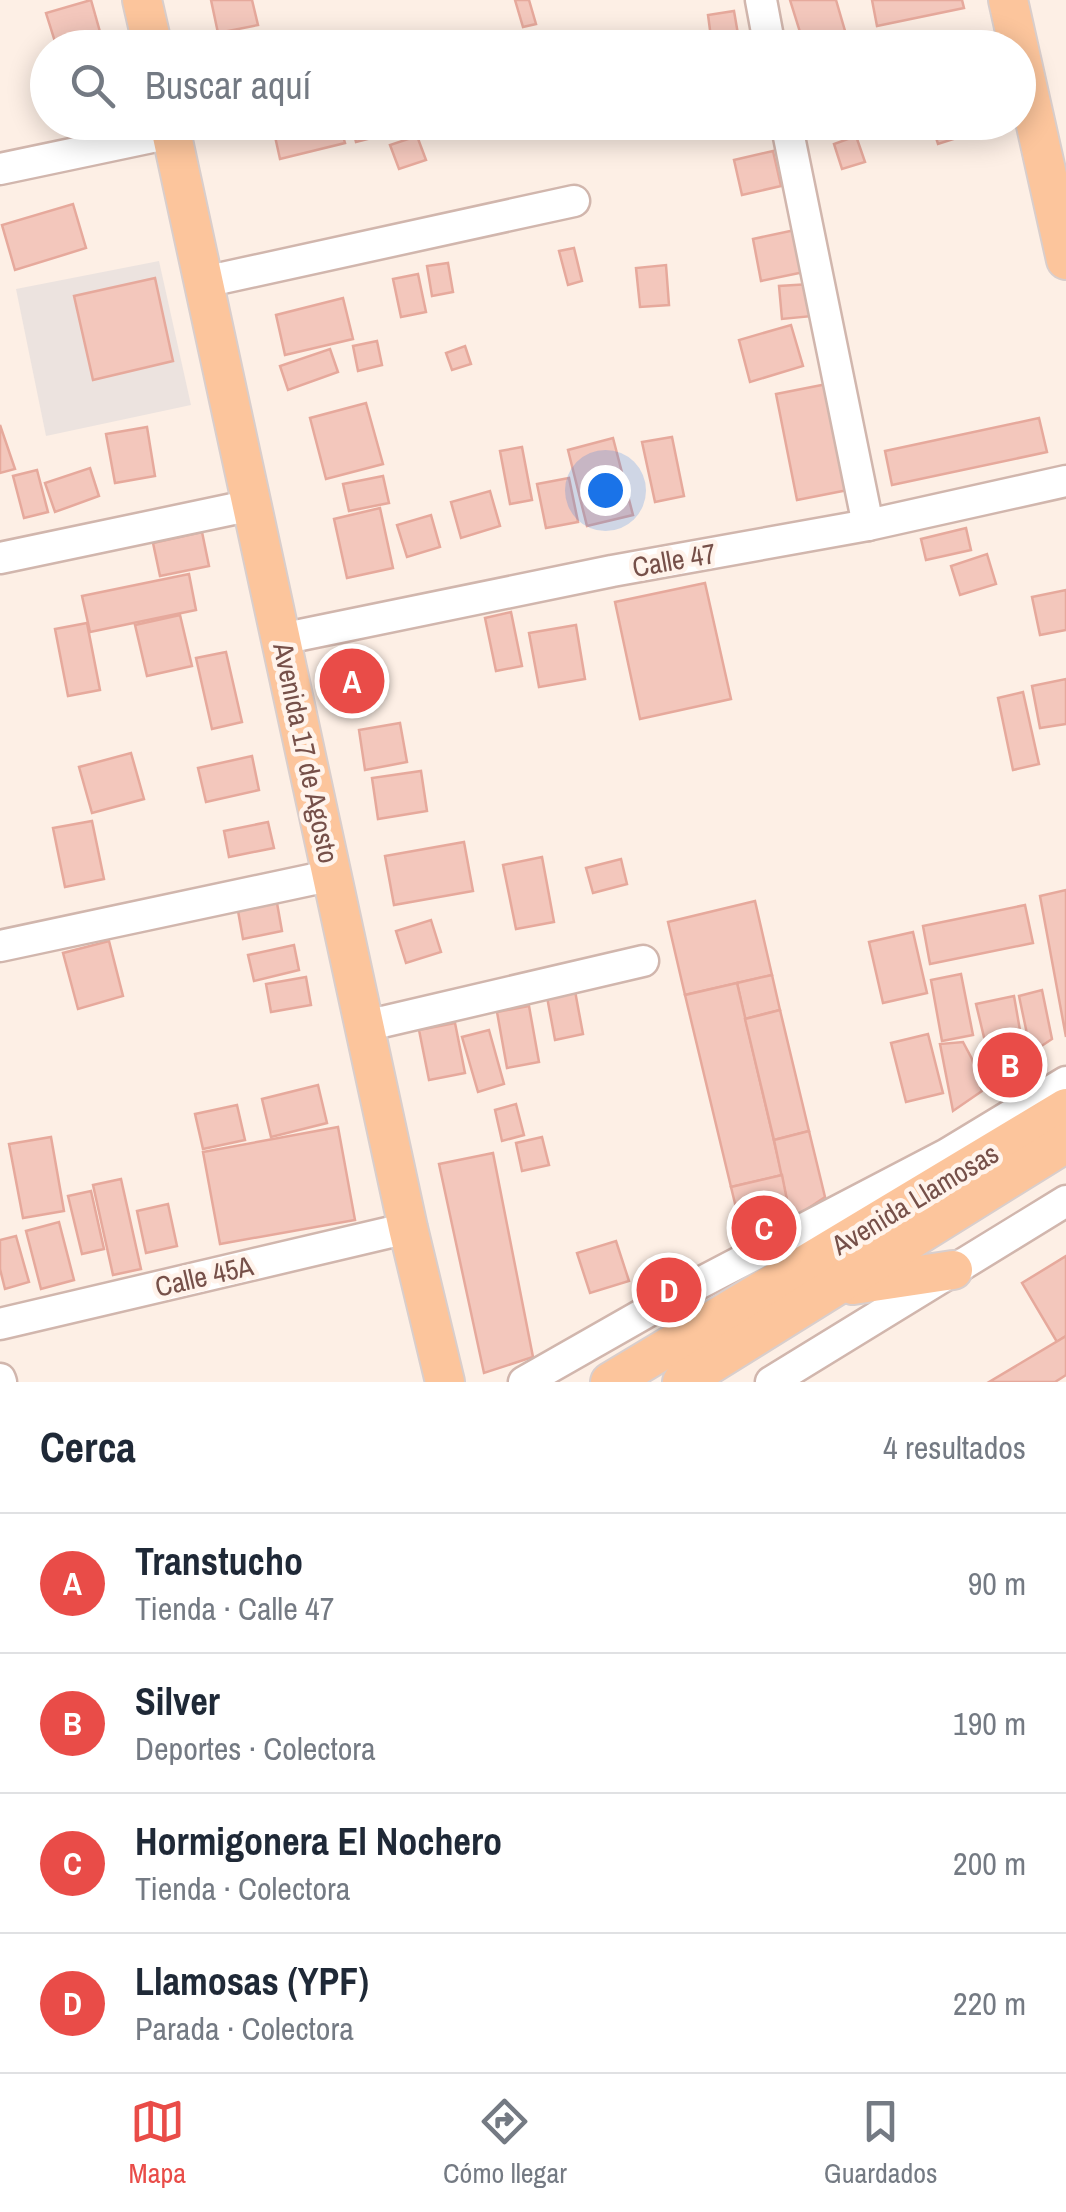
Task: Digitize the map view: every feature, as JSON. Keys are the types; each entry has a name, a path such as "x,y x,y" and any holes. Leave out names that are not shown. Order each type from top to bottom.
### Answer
{"main road":[{"path":"142,0 149,30"},
{"path":"1008,0 1015,30"},
{"path":"1036,126 1066,260"},
{"name":"Avenida 17 de Agosto","path":"173,140 408,1228 446,1382"},
{"name":"Avenida Llamosas","path":"610,1382 1060,1093"},
{"name":"Avenida Llamosas","path":"682,1382 1066,1143"},
{"path":"836,1288 953,1270"}],"street":[{"path":"761,0 767,30"},
{"path":"0,169 120,140"},
{"path":"790,140 868,524"},
{"path":"204,282 574,201"},
{"name":"Calle 47","path":"281,639 612,571 868,524 1066,481"},
{"path":"0,558 252,505"},
{"path":"0,946 332,875"},
{"path":"365,1026 643,961"},
{"path":"524,1382 675,1296 1060,1093"},
{"path":"770,1382 815,1371 953,1270 1066,1201"},
{"name":"Calle 45A","path":"0,1324 408,1228"}],"shaded area":[{"path":"159,261 191,405 46,436 16,289"}],"building":[{"path":"91,0 99,30 51,30 46,13"},
{"path":"211,0 252,0 258,25 217,30"},
{"path":"515,0 529,0 536,24 523,27"},
{"path":"790,0 836,0 845,30 799,30"},
{"path":"872,0 962,0 964,8 877,26"},
{"path":"734,11 737,30 710,30 708,15"},
{"path":"276,140 345,143 280,159"},
{"path":"418,140 426,160 399,169 390,145"},
{"path":"857,140 865,162 842,169 834,144"},
{"path":"773,151 781,186 742,195 734,160"},
{"path":"73,204 86,248 15,270 2,225"},
{"path":"795,230 804,272 761,281 753,239"},
{"path":"574,248 582,281 568,285 559,251"},
{"path":"448,263 453,292 432,296 427,266"},
{"path":"666,265 669,305 640,307 636,268"},
{"path":"418,274 426,312 401,317 393,279"},
{"path":"155,278 173,361 93,380 74,296"},
{"path":"810,284 813,316 782,319 779,286"},
{"path":"343,298 353,339 285,355 276,315"},
{"path":"791,325 803,366 750,382 739,340"},
{"path":"377,341 382,365 358,371 353,346"},
{"path":"465,346 471,364 452,370 446,353"},
{"path":"330,349 338,372 288,390 280,366"},
{"path":"832,383 853,489 797,500 776,394"},
{"path":"366,403 383,464 326,479 310,418"},
{"path":"1039,418 1047,452 892,485 885,451"},
{"path":"0,425 15,469 0,473"},
{"path":"147,427 155,476 115,483 106,434"},
{"path":"672,437 684,496 655,502 642,442"},
{"path":"613,438 633,515 587,526 568,450"},
{"path":"522,447 532,500 510,504 500,451"},
{"path":"90,468 99,496 55,512 45,483"},
{"path":"37,470 48,512 24,518 13,476"},
{"path":"383,476 389,503 349,511 343,484"},
{"path":"569,478 578,522 546,528 537,484"},
{"path":"490,491 500,526 461,538 451,502"},
{"path":"380,508 393,568 347,578 334,519"},
{"path":"431,515 440,547 407,557 397,525"},
{"path":"966,528 971,550 926,560 921,539"},
{"path":"202,532 209,566 160,576 153,543"},
{"path":"987,554 996,584 960,595 951,566"},
{"path":"189,574 196,610 90,632 82,596"},
{"path":"705,583 731,699 640,719 615,602"},
{"path":"1066,590 1066,630 1040,635 1032,597"},
{"path":"511,612 522,666 496,671 485,618"},
{"path":"180,615 192,666 147,676 135,625"},
{"path":"87,623 100,690 68,696 55,629"},
{"path":"576,625 585,679 539,687 529,633"},
{"path":"226,652 242,722 212,729 196,658"},
{"path":"1066,679 1066,724 1040,728 1032,686"},
{"path":"1023,692 1039,764 1013,770 998,698"},
{"path":"400,723 407,762 365,770 359,730"},
{"path":"131,753 144,799 92,813 79,767"},
{"path":"252,756 259,790 206,802 198,768"},
{"path":"421,771 427,811 378,819 372,778"},
{"path":"92,821 104,879 65,887 53,828"},
{"path":"268,822 274,848 229,857 224,831"},
{"path":"464,842 473,891 394,905 385,856"},
{"path":"542,857 554,922 516,929 503,865"},
{"path":"621,859 627,884 593,893 586,868"},
{"path":"1066,890 1066,1037 1040,896"},
{"path":"755,901 772,975 685,995 668,922"},
{"path":"277,903 282,931 243,939 238,911"},
{"path":"1025,905 1033,943 930,964 923,926"},
{"path":"431,920 441,952 406,963 396,931"},
{"path":"913,932 927,993 883,1003 869,942"},
{"path":"109,941 123,996 78,1009 63,953"},
{"path":"294,945 299,970 254,981 248,955"},
{"path":"961,974 973,1035 942,1041 931,980"},
{"path":"772,975 780,1010 745,1019 737,983"},
{"path":"306,977 311,1005 271,1012 266,984"},
{"path":"737,983 782,1175 731,1187 685,995"},
{"path":"1042,990 1052,1039 1031,1053 1019,996"},
{"path":"575,991 583,1034 555,1040 547,997"},
{"path":"1014,996 1025,1059 995,1083 976,1004"},
{"path":"529,1006 539,1062 507,1068 497,1012"},
{"path":"780,1010 809,1131 774,1140 745,1019"},
{"path":"455,1023 465,1073 429,1080 419,1030"},
{"path":"489,1030 504,1084 478,1092 462,1037"},
{"path":"928,1034 943,1093 906,1102 891,1043"},
{"path":"963,1042 982,1091 953,1111 940,1044"},
{"path":"318,1085 327,1123 271,1137 262,1099"},
{"path":"516,1104 524,1135 502,1141 495,1110"},
{"path":"237,1105 245,1140 203,1149 195,1114"},
{"path":"338,1127 355,1220 220,1244 203,1152"},
{"path":"809,1131 825,1197 791,1220 774,1140"},
{"path":"51,1137 64,1211 23,1218 9,1144"},
{"path":"542,1137 549,1165 522,1171 516,1143"},
{"path":"493,1153 533,1357 484,1373 439,1164"},
{"path":"782,1175 791,1220 746,1249 731,1187"},
{"path":"121,1179 141,1269 113,1275 93,1185"},
{"path":"91,1191 104,1249 82,1254 68,1196"},
{"path":"168,1204 177,1246 146,1253 137,1211"},
{"path":"59,1222 74,1280 41,1289 26,1231"},
{"path":"16,1236 29,1282 5,1289 0,1240"},
{"path":"616,1241 629,1281 590,1293 577,1253"},
{"path":"1066,1256 1066,1336 1057,1342 1022,1283"},
{"path":"1066,1336 1066,1375 1055,1382 989,1382"}],"place":[{"name":"Transtucho","path":"352,681"},
{"name":"Silver","path":"1010,1065"},
{"name":"Hormigonera El Nochero","path":"764,1228"},
{"name":"Llamosas (YPF)","path":"669,1290"}]}
